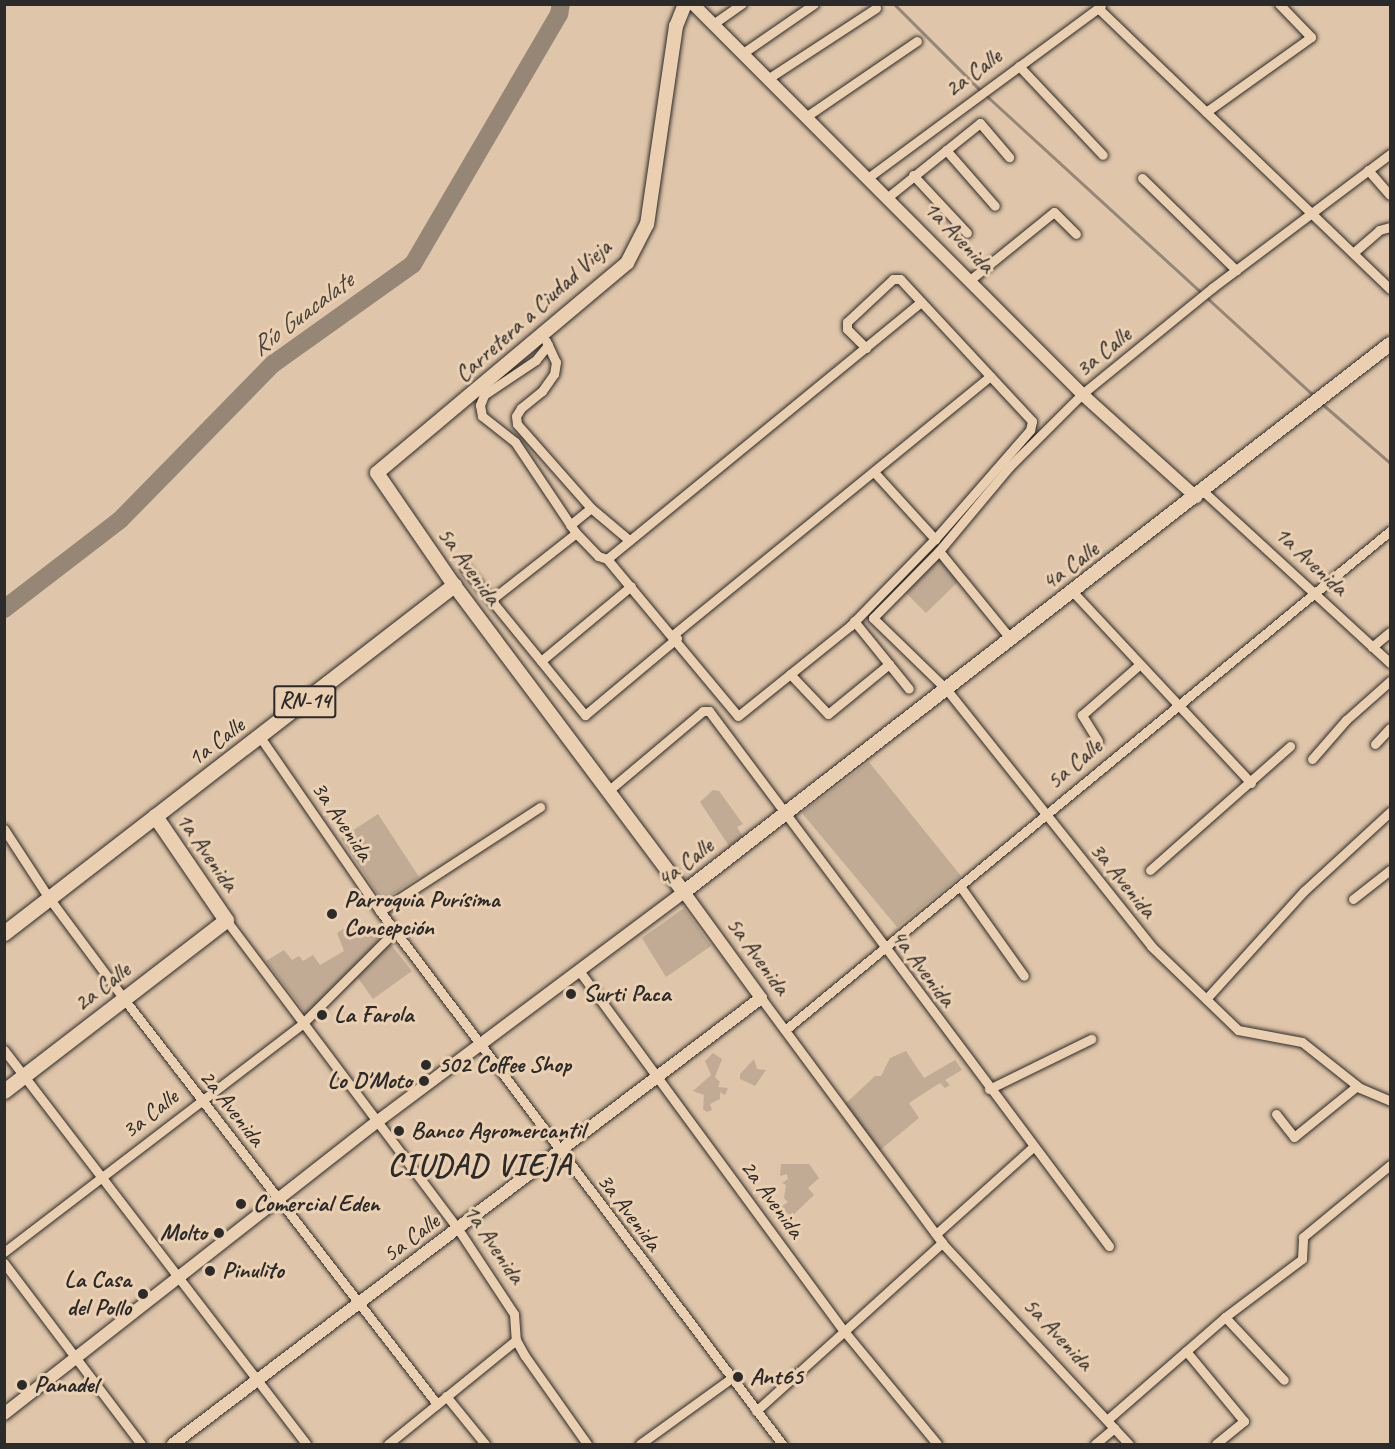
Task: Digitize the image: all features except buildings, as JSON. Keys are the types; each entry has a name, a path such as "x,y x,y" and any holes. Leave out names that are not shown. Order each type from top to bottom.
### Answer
{"main road":[{"name":"Carretera a Ciudad Vieja","path":"377,473 545,339 627,263 646,224 676,26 685,4"},
{"name":"4a Calle","path":"684,892 1390,344"},
{"name":"5a Avenida","path":"377,473 454,585 684,892"},
{"name":"1a Calle","path":"4,933 261,737 454,585"},
{"name":"1a Avenida","path":"155,816 226,920"},
{"name":"2a Calle","path":"4,1091 226,920"}],"street":[{"name":"1a Avenida","path":"693,4 869,177 1082,394 1390,663"},
{"path":"713,24 742,4"},
{"path":"743,53 814,4"},
{"path":"1206,112 1311,37 1279,4"},
{"path":"1100,6 1206,112 1390,289"},
{"name":"2a Calle","path":"869,177 1100,6"},
{"path":"769,78 876,8"},
{"path":"807,116 917,41"},
{"path":"1019,66 1103,155"},
{"path":"888,197 980,123 1009,158"},
{"path":"946,150 995,206"},
{"name":"3a Calle","path":"873,618 939,551 1009,467 1082,394 1212,288 1390,154"},
{"path":"1368,170 1390,195"},
{"path":"913,175 967,233"},
{"path":"1142,178 1236,270"},
{"path":"970,280 1054,212 1076,234"},
{"path":"1353,253 1379,230 1390,227"},
{"path":"545,339 536,360 484,395 480,405 482,416 515,442 573,529 597,556 607,559 631,586 675,636 738,716 854,621 934,539 1030,430 1032,421 900,279 892,279 847,322 847,329 866,348"},
{"path":"607,559 921,302"},
{"path":"545,339 556,362 554,374 521,408 516,416 517,424 591,508 629,540"},
{"path":"465,568 585,715 675,636 990,376"},
{"path":"874,472 934,539"},
{"path":"491,600 573,529 591,508"},
{"name":"5a Calle","path":"785,1030 882,946 960,886 1390,531"},
{"path":"939,551 1010,638"},
{"path":"541,660 631,586"},
{"path":"1073,592 1176,706 1251,783"},
{"name":"3a Avenida","path":"873,618 946,690 1151,946 1238,1030 1302,1042 1357,1086 1390,1101"},
{"path":"854,621 909,689"},
{"path":"1372,647 1390,632"},
{"path":"790,674 828,714 889,664"},
{"path":"1098,741 1082,715 1139,665"},
{"path":"1312,759 1346,720 1390,681"},
{"name":"4a Avenida","path":"608,791 703,711 709,711 1032,1147 1109,1246"},
{"path":"1375,744 1390,728"},
{"name":"3a Avenida","path":"261,737 380,911 481,1043 559,1152 782,1444"},
{"path":"1150,870 1251,783 1290,746"},
{"path":"380,911 540,807"},
{"path":"1206,999 1304,891 1390,812"},
{"name":"2a Avenida","path":"4,829 49,898 200,1100 361,1302 437,1404"},
{"path":"1353,899 1390,870"},
{"path":"960,886 1024,976"},
{"name":"4a Calle","path":"4,1414 378,1121 684,892"},
{"name":"5a Avenida","path":"684,892 942,1243 1130,1444"},
{"name":"1a Avenida","path":"226,920 458,1229 514,1314 516,1340 587,1444"},
{"name":"3a Calle","path":"4,1252 303,1023 395,931"},
{"name":"2a Avenida","path":"580,972 844,1331 937,1444"},
{"name":"5a Calle","path":"173,1444 761,998"},
{"path":"989,1089 1091,1039"},
{"path":"4,1050 176,1279 306,1444"},
{"path":"1276,1114 1294,1137 1357,1086"},
{"path":"936,1234 1032,1147"},
{"path":"1107,1420 1225,1317 1302,1259 1303,1237 1390,1165"},
{"path":"756,1411 942,1243"},
{"path":"4,1263 141,1444"},
{"path":"1225,1317 1284,1380"},
{"path":"388,1444 516,1340"},
{"path":"1186,1352 1244,1421 1216,1444"},
{"path":"640,1444 730,1378"},
{"path":"446,1396 485,1444"},
{"path":"1095,1444 1114,1428"}],"shaded area":[{"path":"938,557 960,580 926,613 904,591"},
{"path":"869,762 961,876 897,927 802,813"},
{"path":"713,790 719,791 743,824 737,827 743,837 729,846 700,802"},
{"path":"378,814 419,877 382,901 341,838"},
{"path":"684,908 711,946 666,977 642,938"},
{"path":"354,922 360,930 374,924 412,971 373,999 358,978 311,1020 266,961 284,950 292,960 299,956 303,961 313,955 320,965 344,951 337,933"},
{"path":"906,1051 924,1078 955,1060 962,1070 945,1080 950,1085 945,1088 940,1083 909,1103 919,1118 879,1151 844,1105 875,1076 881,1076 890,1058"},
{"path":"713,1053 722,1059 715,1077 720,1082 718,1087 728,1088 725,1095 720,1092 720,1099 710,1104 712,1110 707,1112 703,1109 704,1095 693,1091 711,1075 705,1061"},
{"path":"754,1059 757,1069 766,1070 755,1086 740,1079 740,1074"},
{"path":"781,1164 809,1164 819,1178 808,1188 814,1195 791,1217 781,1207 788,1202 784,1198 786,1185 782,1183 788,1179 787,1174 780,1176"}],"waterway":[{"name":"Río Guacalate","path":"4,609 120,520 273,364 413,264 559,14 561,4"},
{"path":"894,4 979,89 1314,396"},
{"path":"1321,403 1390,463"}],"place":[{"name":"Parroquia Purísima Concepción","path":"332,914"},
{"name":"Surti Paca","path":"571,994"},
{"name":"La Farola","path":"322,1015"},
{"name":"502 Coffee Shop","path":"426,1065"},
{"name":"Lo D'Moto","path":"424,1081"},
{"name":"Banco Agromercantil","path":"399,1131"},
{"name":"Comercial Eden","path":"241,1204"},
{"name":"Molto","path":"219,1233"},
{"name":"Pinulito","path":"210,1271"},
{"name":"La Casa del Pollo","path":"143,1294"},
{"name":"Ant65","path":"738,1377"},
{"name":"Panadel","path":"22,1385"}],"district":[{"name":"CIUDAD VIEJA","path":"480,1165"}]}
